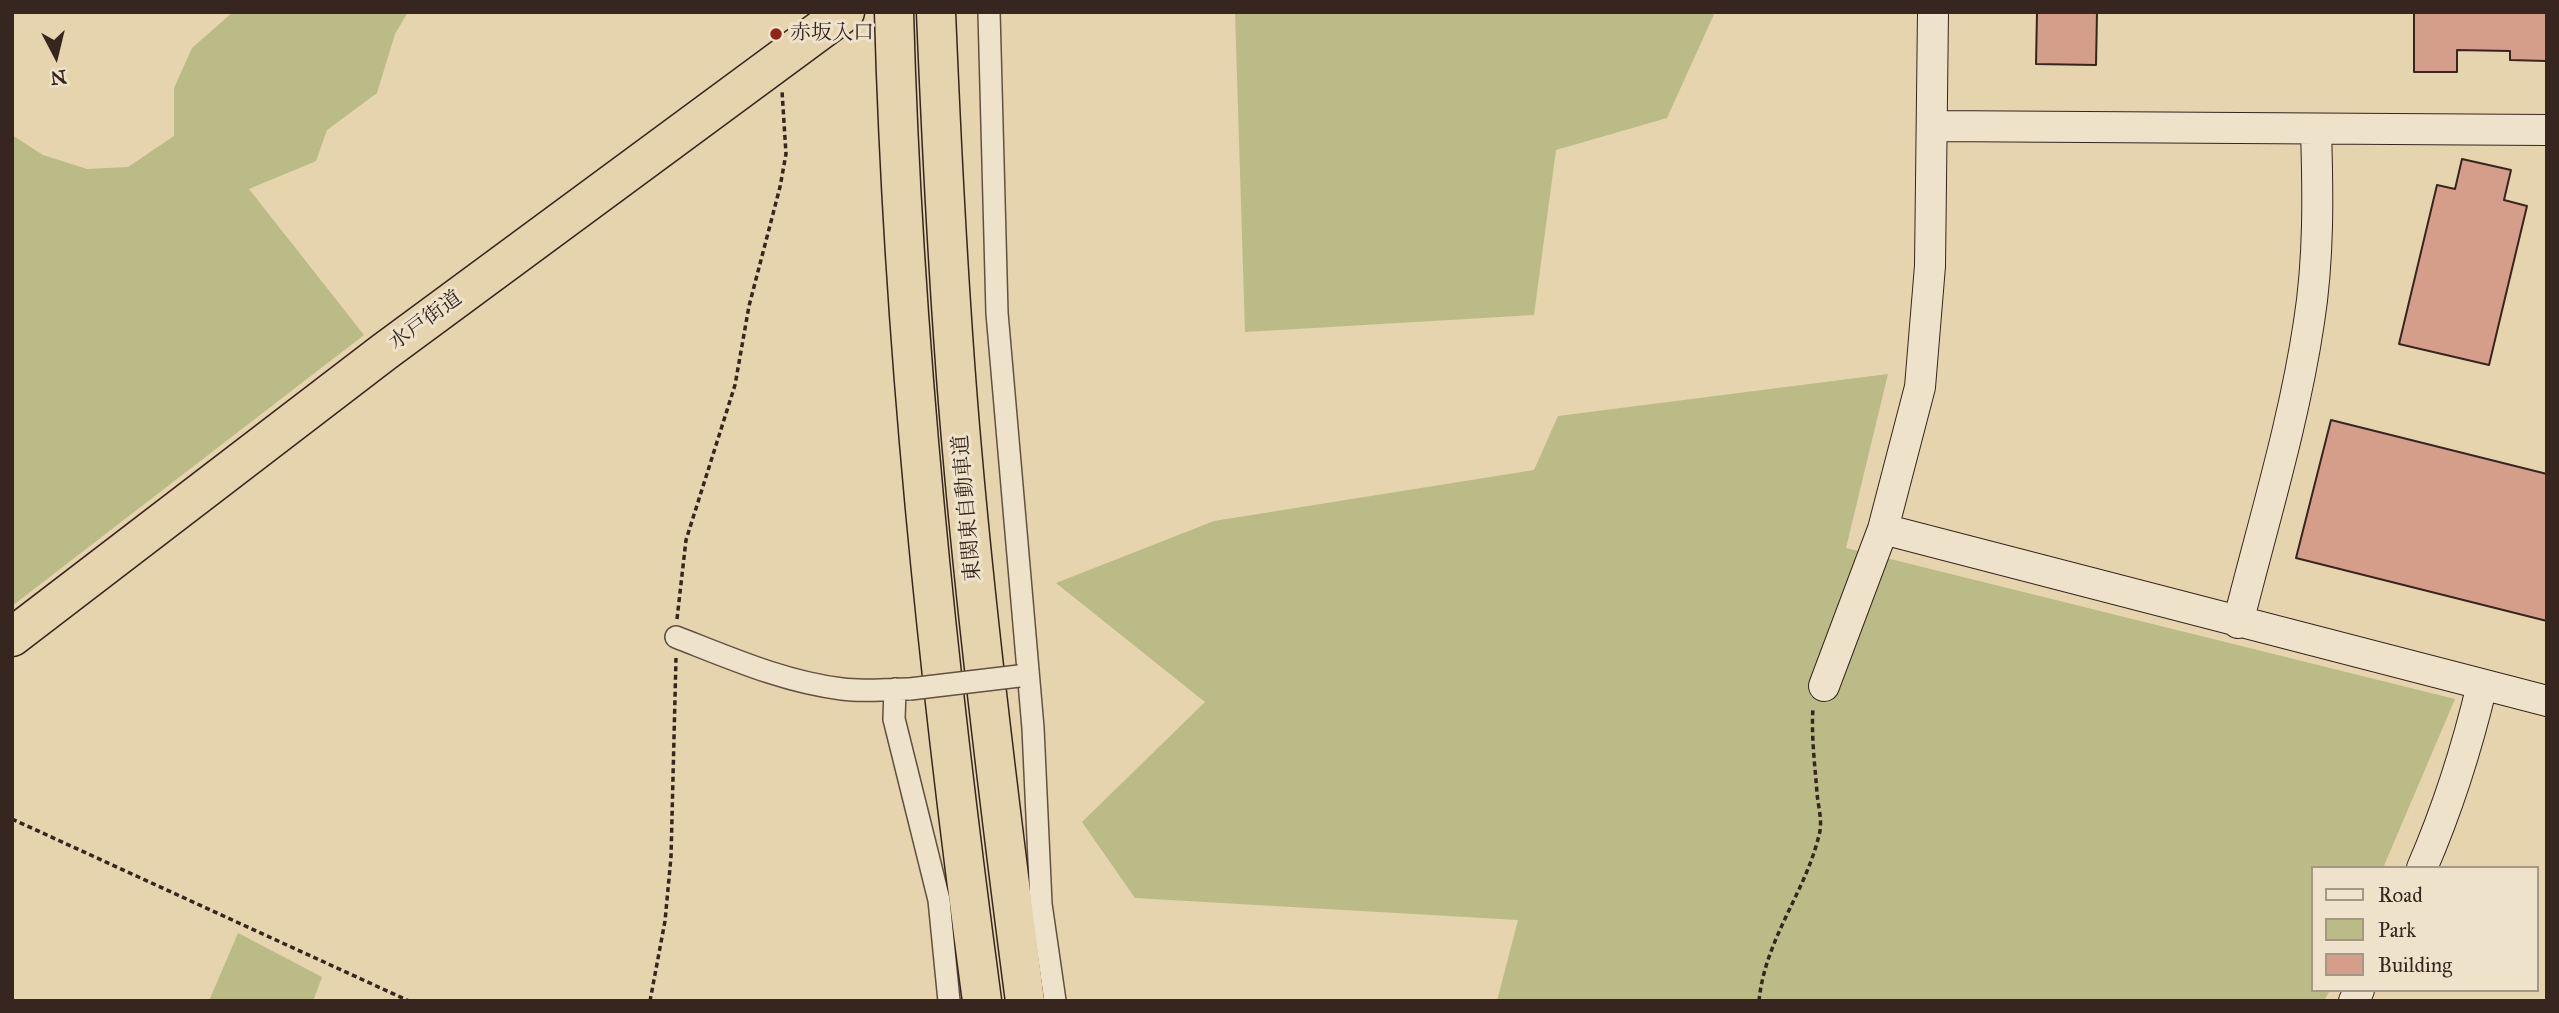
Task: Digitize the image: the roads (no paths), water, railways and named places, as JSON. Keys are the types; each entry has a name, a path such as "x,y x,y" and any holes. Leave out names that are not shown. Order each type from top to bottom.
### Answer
{"highway":[{"name":"水戸街道","path":"12,637 384,352 845,12"},
{"name":"東関東自動車道","path":"894,12 919,450 960,839 982,1001"},
{"name":"東関東自動車道","path":"936,12 946,236 962,449 992,740 1025,1001"}],"street":[{"path":"989,12 997,313 1041,905 1055,1001"},
{"path":"1825,686 1884,529 1920,387 1927,327 1933,12"},
{"path":"1932,126 2547,130"},
{"path":"2238,623 2300,377 2310,319 2318,187 2316,130"},
{"path":"1884,529 2547,701"},
{"path":"676,637 767,672 850,690 902,689 1024,675"},
{"path":"2423,866 2445,814 2467,750 2482,685"},
{"path":"902,689 894,719 939,900 948,1001"}],"place":[{"name":"赤坂入口","path":"776,34"}]}
